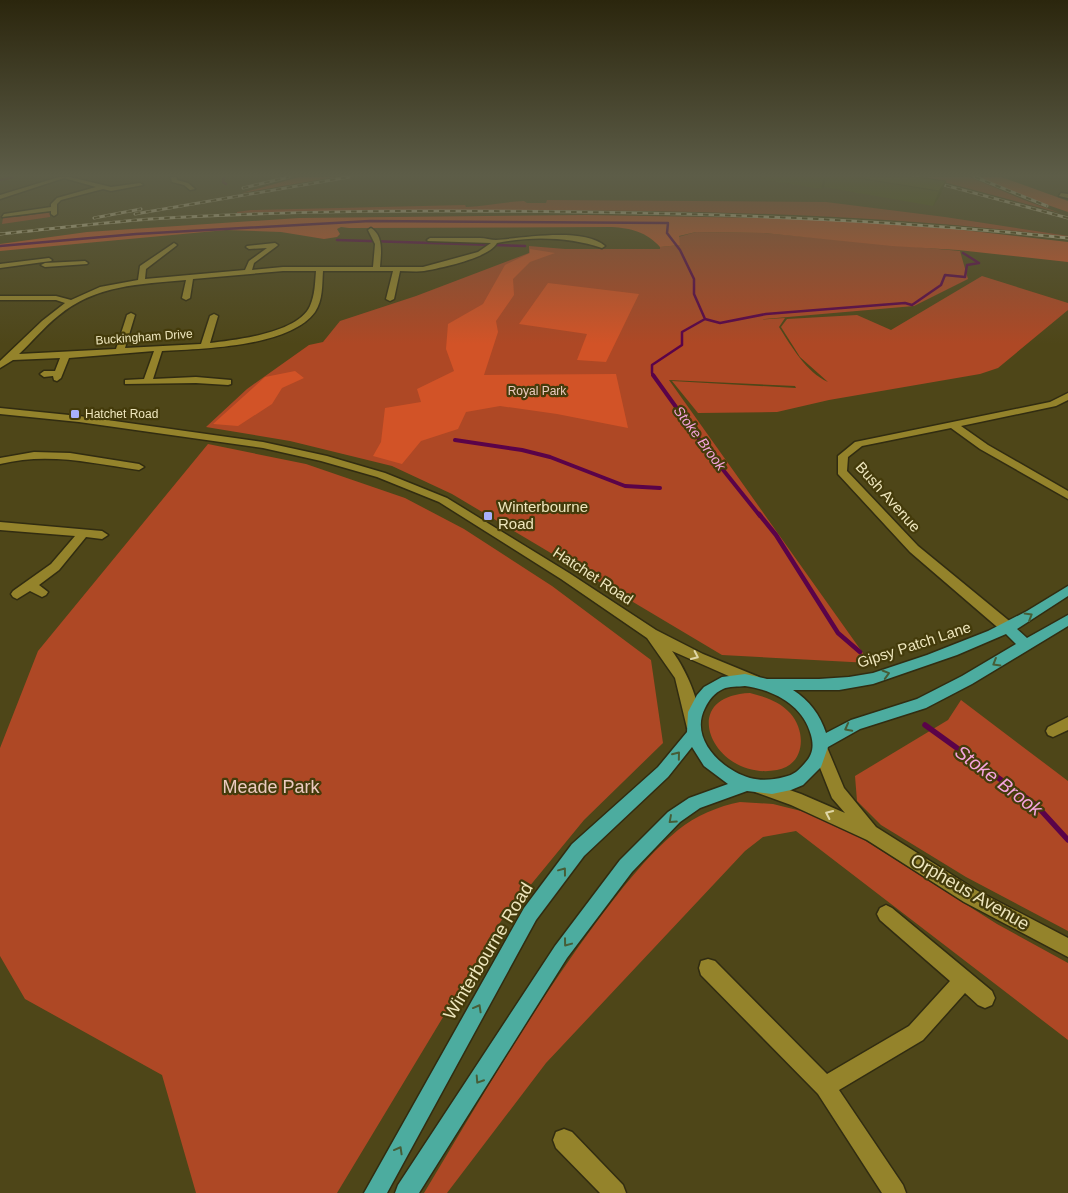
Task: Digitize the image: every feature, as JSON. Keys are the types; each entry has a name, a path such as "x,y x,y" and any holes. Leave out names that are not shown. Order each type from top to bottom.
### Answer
{"main road":[{"name":"Gipsy Patch Lane","path":"763,683 849,683 886,674 958,650 1008,628 1051,603 1068,590"},
{"name":"Gipsy Patch Lane","path":"1051,603 1068,597"},
{"path":"820,747 856,724 921,704 967,680 1068,620"},
{"path":"1008,628 1025,646"},
{"path":"406,1193 560,952 626,866 681,812 696,803 753,786 772,787 792,783 805,776 816,761 820,747 818,734 812,719 795,699 763,683 745,680 724,682 707,691 694,710 693,730 700,750 721,772 753,786"},
{"name":"Winterbourne Road","path":"375,1193 530,914 578,850 664,772 693,730"}],"street":[{"path":"372,233 378,244 376,269"},
{"path":"430,240 483,240 495,242 522,238 575,238 600,242"},
{"path":"0,365 12,358 44,323 70,302 107,287 141,281 248,271 430,268 487,250 495,242"},
{"path":"248,271 251,262 275,243 249,247"},
{"path":"367,245 378,244"},
{"path":"141,281 143,268 172,247 159,247"},
{"path":"0,266 47,262 85,262"},
{"name":"Buckingham Drive","path":"12,358 65,356 205,345 250,341 280,335 299,322 314,308 317,301 320,269"},
{"path":"390,299 397,270"},
{"path":"186,298 190,277"},
{"path":"0,298 56,298 70,302"},
{"path":"120,351 131,315"},
{"path":"205,345 215,327 214,316"},
{"path":"148,381 159,348"},
{"path":"44,374 58,375 65,356"},
{"path":"128,382 148,381 194,384 228,382"},
{"name":"Bush Avenue","path":"1008,628 914,549 842,472 843,456 859,444 955,426 1053,404 1068,396"},
{"name":"Hatchet Road","path":"0,411 79,419 263,445 323,458 380,475 443,500 565,576 651,634 698,658 763,683"},
{"path":"955,426 984,447 1068,496"},
{"path":"0,461 20,456 41,455 139,466"},
{"path":"100,471 108,462"},
{"path":"0,526 102,535"},
{"path":"17,594 55,567 83,534"},
{"path":"30,585 42,592"},
{"name":"Hatchet Road","path":"651,634 680,672 688,691 693,730"},
{"path":"1053,731 1068,723"},
{"name":"Orpheus Avenue","path":"820,747 838,792 873,834"},
{"name":"Orpheus Avenue","path":"753,786 795,799 873,834 970,896 1068,948"},
{"path":"886,914 985,998"},
{"path":"708,968 825,1087 895,1193"},
{"path":"825,1087 916,1033 964,980"},
{"path":"564,1140 615,1193"}],"green space":[{"path":"82,233 197,233 0,251 0,244"},
{"path":"285,233 340,234 337,237 324,239"},
{"path":"640,233 693,233 679,236 680,245 660,247"},
{"name":"Royal Park","path":"694,233 764,233 960,251 968,279 914,306 754,320 785,318 779,327 789,343 800,358 813,372 828,382 800,357 781,327 787,319 857,315 891,330 982,276 1068,303 1068,310 998,368 980,374 829,400 777,412 698,413 672,381 796,388 795,386 669,380 870,663 722,655 452,494 392,466 290,441 206,427 247,389 309,345 323,342 340,321 416,296 529,253 529,246 565,249 660,249 660,247 680,245 678,237"},
{"path":"742,233 986,233 1068,242 1068,262 958,250 892,246 764,233"},
{"path":"1027,233 1046,233 1068,237"},
{"path":"530,249 555,253 530,262 513,279 514,295 496,321 498,332 484,375 616,374 628,428 557,414 500,406 466,412 458,429 421,441 402,464 373,456 381,442 385,408 421,402 417,389 454,371 446,349 448,324 483,304 505,265 530,253"},
{"path":"548,283 639,294 606,362 577,360 587,334 519,324"},
{"path":"295,371 304,378 282,388 272,404 238,426 213,424 265,377"},
{"name":"Meade Park","path":"208,444 306,464 405,498 464,529 552,586 651,660 663,743 584,820 501,921 337,1193 196,1193 162,1075 25,999 0,956 0,748 38,651"},
{"path":"750,693 776,702 786,709 799,729 801,738 798,755 786,767 777,770 755,770 736,763 721,752 712,737 709,722 713,708 727,698"},
{"path":"961,700 1068,781 1068,931 966,877 881,825 857,801 855,776 948,720"},
{"path":"740,802 773,804 809,813 850,831 997,924 1068,963 1068,1040 796,831 763,837 745,851 546,1063 447,1193 424,1193 549,989 595,924 644,862 666,840 692,820 724,806"}],"waterway":[{"path":"0,246 160,233"},
{"path":"667,233 680,250 694,279 694,294 705,319"},
{"path":"337,240 525,246"},
{"path":"705,319 720,323 766,314 905,303 912,305 941,285 945,275 965,277 967,265 979,263 963,253"},
{"name":"Stoke Brook","path":"654,376 652,365 682,345 682,332 705,319"},
{"name":"Stoke Brook","path":"653,375 704,446 760,516"},
{"path":"455,440 522,450 550,457 625,486 660,488"},
{"name":"Stoke Brook","path":"759,514 776,535 838,633 860,652"},
{"name":"Stoke Brook","path":"925,725 1036,805 1068,840"}],"railway":[{"path":"0,234 13,233"},
{"path":"1014,233 1068,238"}],"place":[{"name":"Hatchet Road","path":"75,414"},
{"name":"Winterbourne Road","path":"488,516"}]}
